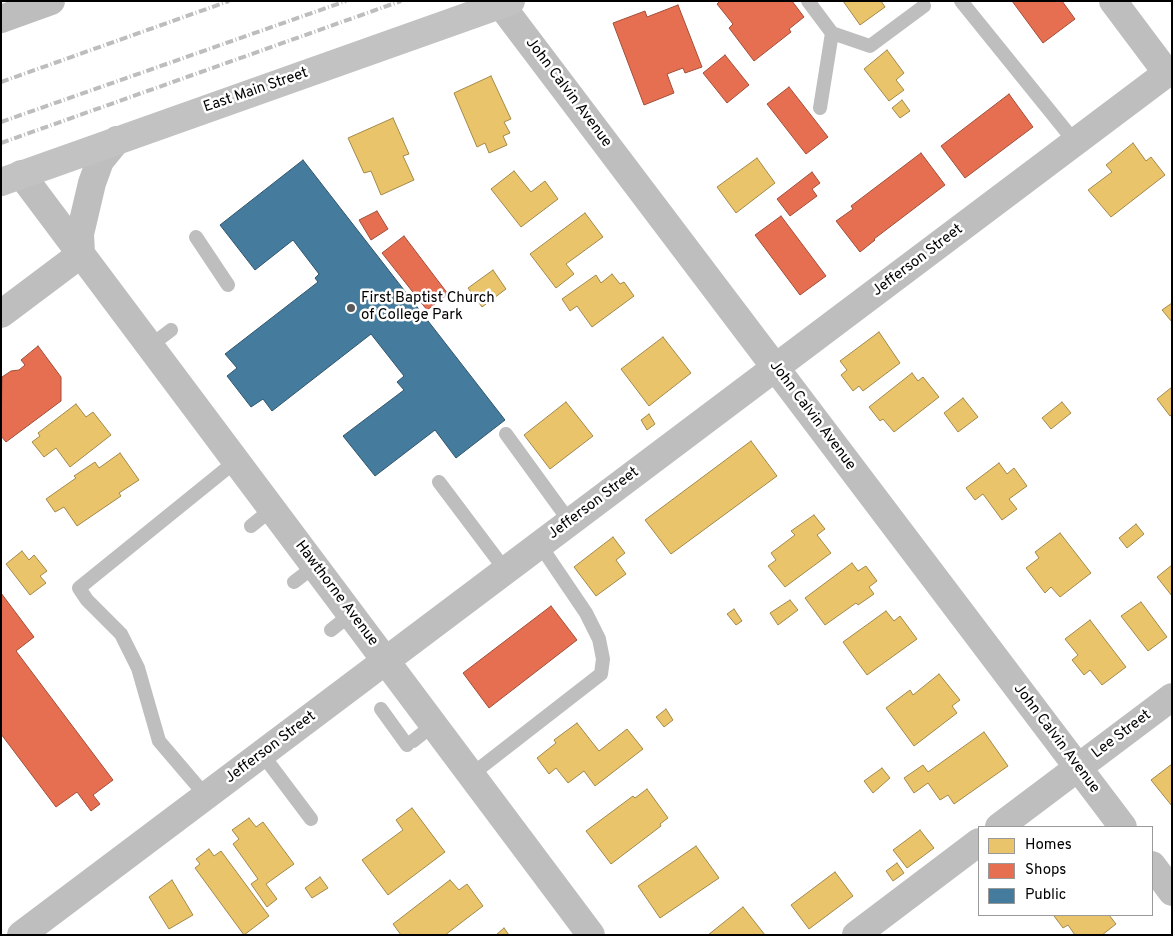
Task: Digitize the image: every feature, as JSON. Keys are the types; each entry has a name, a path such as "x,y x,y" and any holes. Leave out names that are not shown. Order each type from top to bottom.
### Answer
{"main road":[{"path":"1,19 51,1"}],"street":[{"name":"Jefferson Street","path":"20,935 1167,73 1114,1"},
{"name":"East Main Street","path":"11,178 117,140 225,111 506,3"},
{"name":"John Calvin Avenue","path":"506,3 776,368 1122,826"},
{"path":"1,314 81,254 80,234 92,183 100,161 117,140"},
{"name":"Hawthorne Avenue","path":"11,178 160,338 236,461 272,509 304,574 341,622 386,661 418,737 471,775 591,935"},
{"name":"Lee Street","path":"1001,826 1172,698"},
{"path":"857,935 978,843"},
{"path":"1153,867 1172,892"}],"lane":[{"path":"808,1 832,33 870,46 924,6"},
{"path":"961,1 1075,142"},
{"path":"820,108 832,33"},
{"path":"196,237 228,285"},
{"path":"506,434 570,522"},
{"path":"206,796 159,741 138,668 121,634 87,600 79,588 236,461"},
{"path":"439,482 506,571"},
{"path":"251,526 272,509"},
{"path":"471,775 601,674 603,659 598,639 586,612 540,545"},
{"path":"381,709 418,737"},
{"path":"262,754 311,819"}],"building: Homes":[{"path":"843,1 881,1 885,7 860,25"},
{"path":"887,50 904,73 896,80 904,90 889,101 864,69"},
{"path":"491,76 511,119 504,122 510,133 503,136 507,145 489,153 485,143 477,147 454,93"},
{"path":"902,100 910,111 900,118 892,108"},
{"path":"393,118 409,154 403,156 414,180 381,195 371,171 364,173 348,138"},
{"path":"1133,143 1146,161 1151,157 1165,175 1111,217 1088,190 1112,172 1106,165"},
{"path":"757,158 775,183 736,213 717,187"},
{"path":"514,171 531,192 545,181 558,199 521,227 491,189"},
{"path":"585,213 603,237 566,264 574,274 556,288 530,254"},
{"path":"493,270 506,289 482,307 468,288"},
{"path":"612,274 620,284 624,282 634,296 592,327 577,306 570,311 562,299 596,275 601,283"},
{"path":"1172,303 1172,322 1162,310"},
{"path":"879,332 900,363 863,391 859,386 853,391 841,375 847,370 840,361"},
{"path":"663,337 691,373 649,406 621,369"},
{"path":"912,373 918,381 923,377 939,397 894,432 883,419 880,421 869,407"},
{"path":"1172,387 1172,415 1170,416 1157,399"},
{"path":"963,398 978,417 958,432 944,413"},
{"path":"566,402 593,436 550,469 524,435"},
{"path":"1062,402 1071,413 1051,429 1042,418"},
{"path":"76,404 86,417 93,412 111,435 70,467 56,448 44,457 32,442 40,436 38,433"},
{"path":"649,414 655,424 647,430 641,420"},
{"path":"751,441 777,476 671,554 645,520"},
{"path":"120,453 139,480 119,493 121,496 77,526 64,507 55,512 46,499 95,462 99,468"},
{"path":"999,463 1007,474 1014,468 1027,486 1009,499 1017,509 1002,520 983,494 975,500 966,488"},
{"path":"814,515 825,529 817,535 831,553 785,587 768,566 776,560 771,553 795,535 791,531"},
{"path":"1136,524 1144,534 1127,548 1119,538"},
{"path":"1060,533 1091,573 1060,597 1051,587 1045,593 1026,568 1039,558 1035,552"},
{"path":"613,537 625,553 616,560 626,574 596,596 574,567"},
{"path":"22,551 29,560 34,555 47,571 40,576 46,583 30,595 6,564"},
{"path":"852,563 858,571 866,566 877,581 869,587 874,594 858,605 856,603 825,625 805,598"},
{"path":"1172,565 1172,596 1157,577"},
{"path":"790,600 798,610 778,625 770,613"},
{"path":"1141,602 1167,637 1148,651 1121,616"},
{"path":"734,609 742,621 736,625 727,614"},
{"path":"886,611 894,621 900,616 917,639 867,675 843,642"},
{"path":"1090,620 1126,667 1102,685 1090,670 1084,675 1072,660 1078,655 1065,639"},
{"path":"939,674 960,700 952,706 957,713 914,746 886,708 910,690 913,695"},
{"path":"666,709 673,720 664,727 656,717"},
{"path":"577,723 599,751 627,729 643,749 595,786 584,771 568,783 556,768 549,774 537,758 556,743 554,740"},
{"path":"984,732 1008,766 954,804 948,795 940,800 928,783 914,793 904,778 923,765 928,772"},
{"path":"1172,764 1172,806 1151,780"},
{"path":"882,768 890,778 873,793 864,781"},
{"path":"647,789 668,818 660,824 661,826 611,864 586,831 633,796 635,798"},
{"path":"412,808 445,852 388,895 362,860 403,830 396,820"},
{"path":"249,818 256,827 263,822 294,864 266,884 277,899 267,907 251,884 258,879 233,844 239,839 232,830"},
{"path":"920,830 934,848 907,868 893,850"},
{"path":"696,846 719,878 660,918 638,886"},
{"path":"209,849 214,856 221,851 269,916 244,935 195,868 200,864 196,859"},
{"path":"897,863 904,873 893,881 886,871"},
{"path":"835,872 853,896 809,929 791,905"},
{"path":"320,877 328,888 312,898 305,888"},
{"path":"172,880 193,915 169,929 149,897"},
{"path":"450,880 459,890 467,884 483,906 445,935 401,935 393,924"},
{"path":"743,907 765,935 708,935"},
{"path":"1054,916 1110,916 1116,924 1102,935 1075,935 1068,925 1063,928"},
{"path":"504,928 509,935 496,935"}],"building: Shops":[{"path":"720,1 792,1 804,17 789,29 791,32 754,61 729,28 733,24 717,4"},
{"path":"1012,1 1062,1 1075,19 1043,43"},
{"path":"678,5 702,67 685,73 683,68 667,74 674,93 644,105 613,23 645,11 647,17"},
{"path":"725,55 749,85 727,103 703,73"},
{"path":"789,87 828,137 806,154 767,104"},
{"path":"1009,94 1033,127 965,178 941,146"},
{"path":"921,153 945,185 874,239 860,252 836,221 853,209 851,206"},
{"path":"812,172 820,183 812,189 817,196 790,216 777,199"},
{"path":"377,211 388,229 371,240 359,220"},
{"path":"781,216 826,276 800,295 755,235"},
{"path":"404,236 448,294 427,310 382,253"},
{"path":"38,346 61,377 61,401 6,442 1,436 2,377 11,371 19,370 25,365 21,360"},
{"path":"1,593 34,637 16,651 113,780 93,795 100,804 91,811 77,792 56,807 1,734"},
{"path":"551,606 577,640 489,708 463,673"}],"building: Public":[{"name":"First Baptist Church of College Park","path":"303,160 505,420 456,458 435,430 375,476 343,436 404,390 397,382 404,376 371,334 272,411 263,399 251,407 227,376 237,368 225,354 318,282 315,278 319,274 293,240 255,270 220,225"}],"railway":[{"path":"1,82 229,1"},
{"path":"1,122 346,1"},
{"path":"1,143 401,1"}],"place":[{"name":"First Baptist Church of College Park","path":"351,308"}]}
